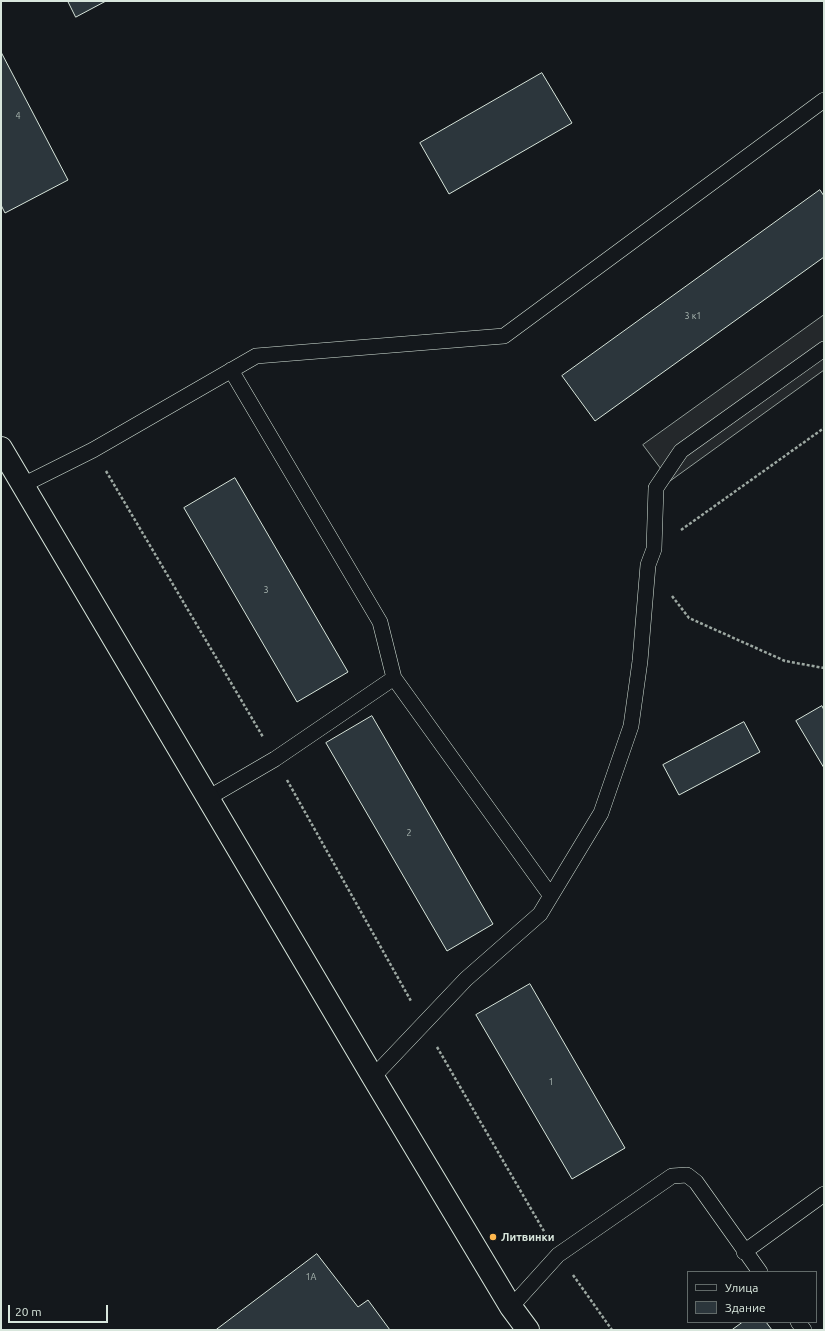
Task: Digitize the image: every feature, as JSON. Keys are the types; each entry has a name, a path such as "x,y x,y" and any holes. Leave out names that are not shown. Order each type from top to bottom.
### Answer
{"street":[{"path":"1,448 373,1077 511,1307 528,1330"}],"lane":[{"path":"24,485 93,450 256,356 504,336 824,100"},
{"path":"373,1077 466,979 540,914 601,813 631,726 640,661 648,565 654,549 656,488 681,451 824,349"},
{"path":"231,370 380,622 394,678 551,896"},
{"path":"208,798 275,759 394,678"},
{"path":"511,1307 558,1255 672,1176 687,1175 696,1182 744,1252 759,1271"},
{"path":"744,1252 824,1194"}],"path":[{"path":"654,549 824,428"},
{"path":"93,450 275,759 424,1023 558,1255 612,1330"},
{"path":"648,565 689,618 785,661 824,668"}],"shaded area":[{"path":"824,315 824,370 670,481 643,445"}],"building":[{"path":"68,1 106,1 76,17"},
{"path":"1,52 68,180 5,213 1,205"},
{"path":"542,73 572,123 449,194 420,143"},
{"path":"820,190 824,196 824,257 595,421 562,376"},
{"path":"235,478 348,672 297,702 184,508"},
{"path":"822,706 824,710 824,768 796,721"},
{"path":"372,716 493,924 447,951 326,743"},
{"path":"744,722 760,752 679,795 663,765"},
{"path":"530,984 625,1148 572,1179 476,1015"},
{"path":"317,1254 358,1307 368,1300 390,1330 216,1330"},
{"path":"742,1323 767,1323 772,1330 732,1330"}],"place":[{"name":"Литвинки","path":"493,1237"}]}
